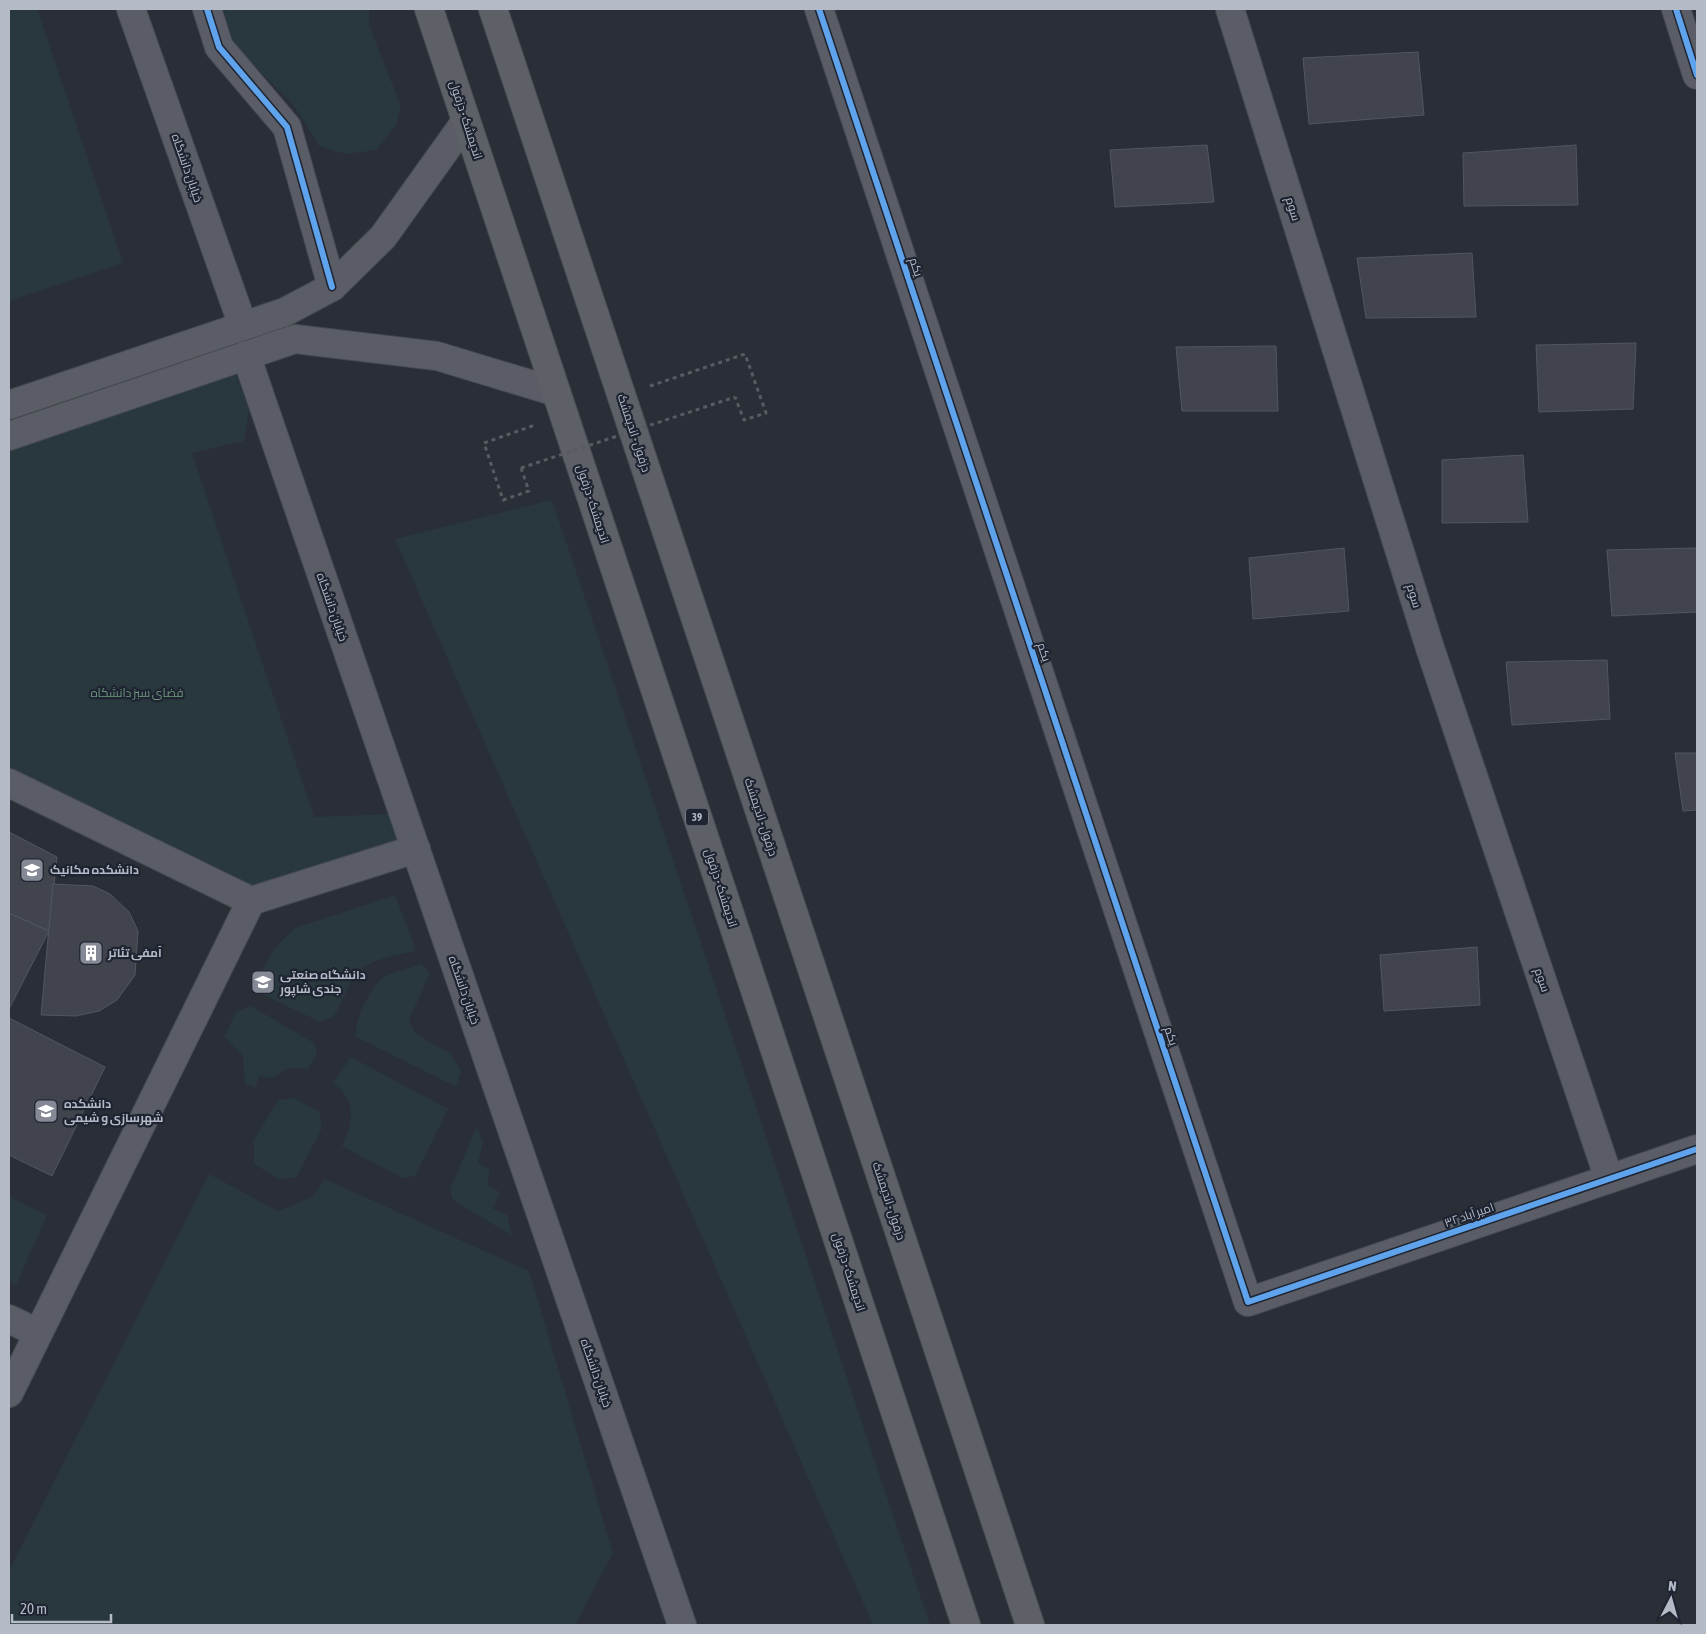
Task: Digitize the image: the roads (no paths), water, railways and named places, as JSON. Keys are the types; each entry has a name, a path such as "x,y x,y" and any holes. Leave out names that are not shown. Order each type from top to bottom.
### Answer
{"main road":[{"name":"اندیمشک - دزفول","path":"429,9 966,1625"},
{"name":"دزفول - اندیمشک","path":"493,9 1030,1625"}],"street":[{"name":"خیابان دانشگاه","path":"131,9 243,326"},
{"path":"207,9 219,47 287,127 332,286"},
{"name":"یکم","path":"818,9 1248,1302"},
{"name":"سوم","path":"1230,9 1430,648 1609,1179"},
{"path":"1676,9 1697,75"},
{"path":"9,405 285,312 332,286 383,237 466,121"},
{"path":"9,436 295,339 437,356 560,403"},
{"name":"خیابان دانشگاه","path":"246,355 682,1625"},
{"path":"9,783 252,901 416,849"},
{"path":"9,1392 252,901"},
{"name":"۳۲ امیر آباد","path":"1248,1302 1697,1149"},
{"path":"9,1319 38,1333"}],"place":[{"name":"دانشکده مکانیک","path":"32,870"},
{"name":"آمفی تئاتر","path":"91,953"},
{"name":"دانشگاه صنعتی جندی شاپور","path":"263,982"},
{"name":"دانشکده شهرسازی و شیمی","path":"46,1111"}],"park label":[{"name":"فضای سبز دانشکاه","path":"137,693"}]}
